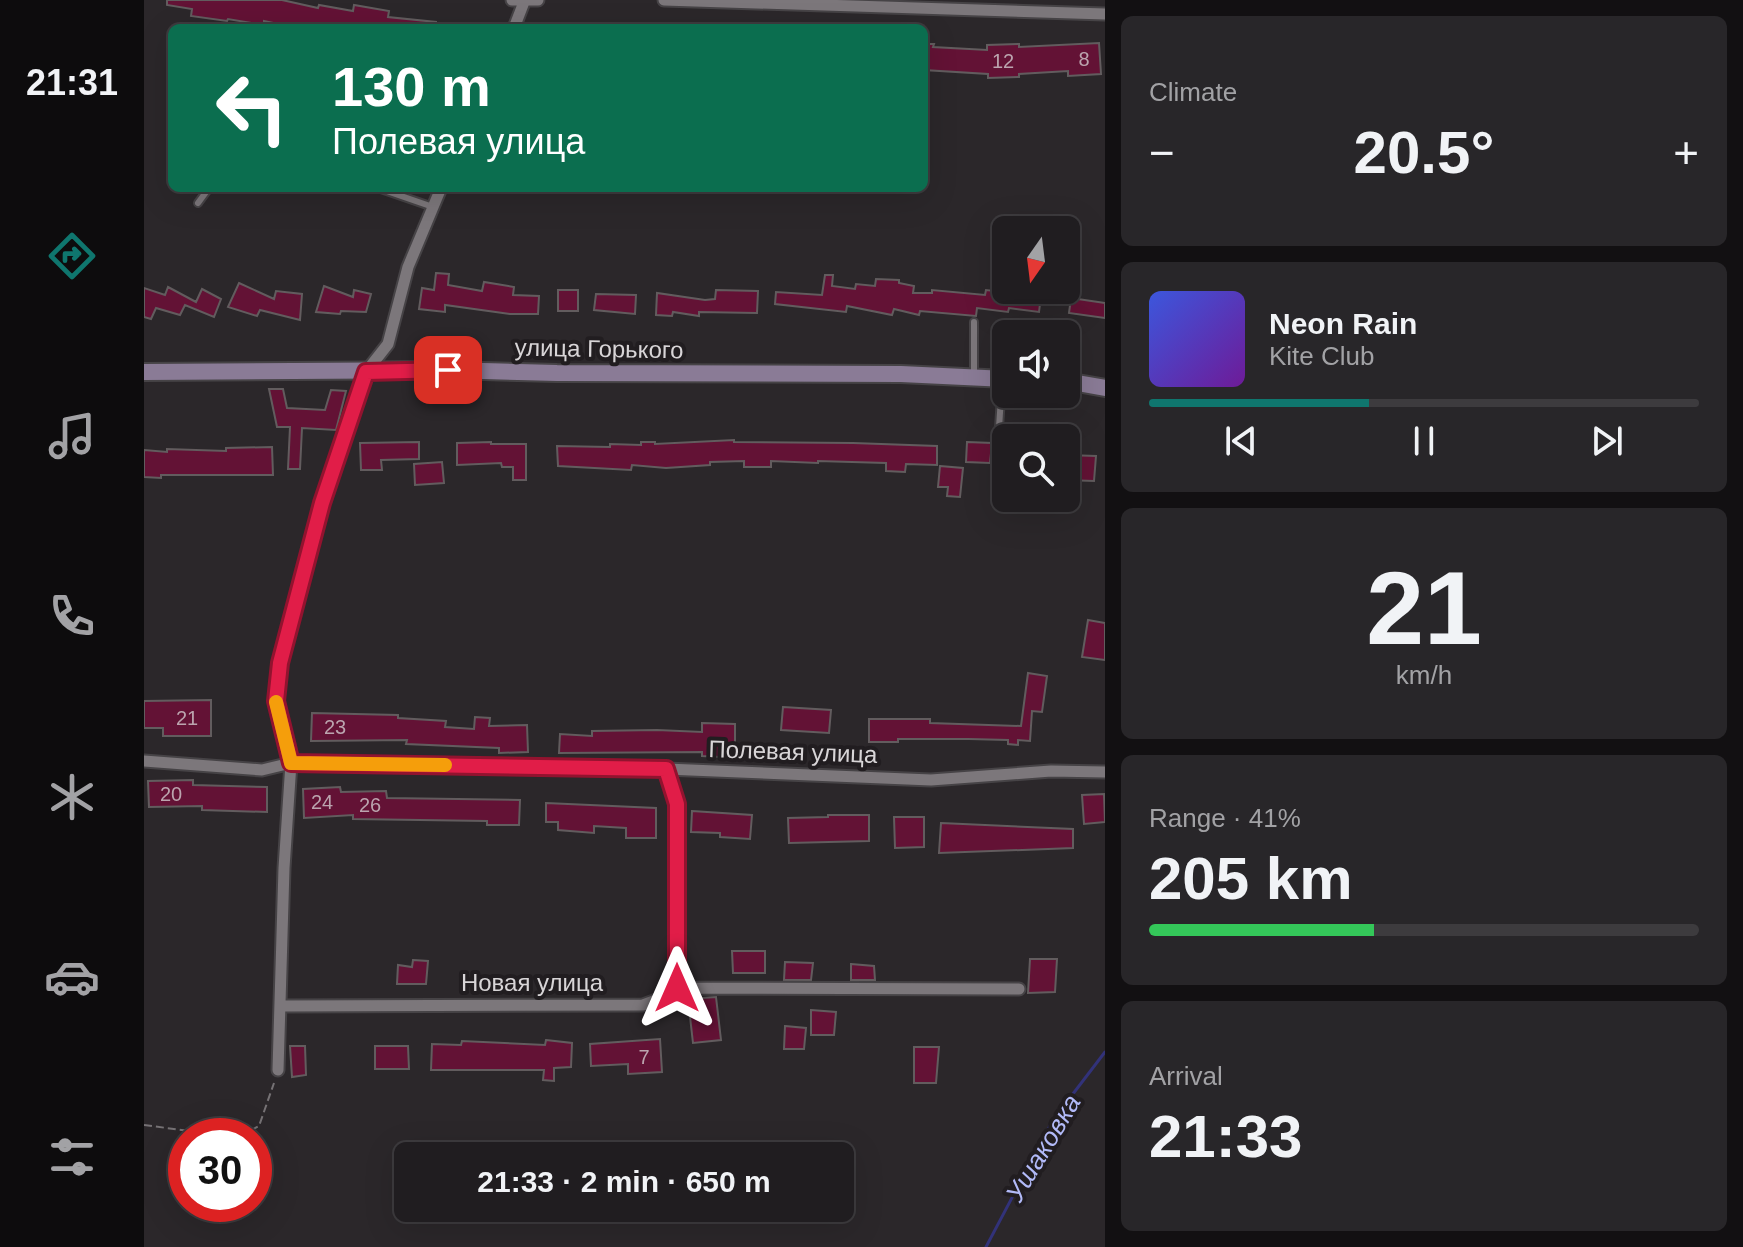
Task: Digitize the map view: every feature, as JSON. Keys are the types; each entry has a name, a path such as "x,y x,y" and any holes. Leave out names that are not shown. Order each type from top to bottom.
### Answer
{"main road":[{"name":"улица Горького","path":"144,372 448,370 992,378"},
{"path":"1080,384 1105,388"}],"street":[{"path":"515,24 518,1 538,0"},
{"path":"664,0 1105,14"},
{"path":"278,1070 284,868 291,763 276,701 280,663 322,503 366,372 388,344 408,267 439,192"},
{"name":"Полевая улица","path":"144,761 262,770 291,763 666,769 931,780 1051,771 1105,772"},
{"path":"666,769 677,804 677,988"},
{"name":"Новая улица","path":"281,1006 643,1005 677,988 1019,989"}],"lane":[{"path":"198,203 206,192"},
{"path":"390,192 433,207"},
{"path":"974,322 974,377"}],"path":[{"path":"263,1118 278,1070"},
{"path":"144,1125 168,1128"}],"building":[{"path":"167,0 282,0 353,11 354,5 389,11 388,17 436,24 278,24 264,21 264,24 258,24 191,16 192,9 167,5"},
{"path":"1099,43 1101,74 1068,76 1068,71 988,78 988,74 928,70 928,44 934,44 933,47 987,50 987,45 1019,44 1019,47"},
{"path":"436,273 449,274 448,285 482,291 484,282 514,287 513,295 539,296 538,314 510,314 445,305 445,312 419,309 422,288 434,290"},
{"path":"825,275 833,275 832,286 855,289 856,284 875,286 876,279 899,280 899,283 914,286 913,293 932,293 932,290 985,295 986,290 992,291 992,304 1040,304 1039,312 977,308 976,316 920,311 919,315 894,309 892,315 847,306 846,312 775,304 776,292 822,295"},
{"path":"239,283 274,299 276,291 302,294 300,320 260,310 257,316 228,307"},
{"path":"324,286 353,297 354,290 371,294 366,312 316,312"},
{"path":"168,287 196,302 202,289 221,299 214,317 185,305 180,315 156,308 151,319 144,317 144,288 165,295"},
{"path":"558,290 578,290 578,311 558,311"},
{"path":"716,290 758,291 757,313 699,312 699,316 673,312 672,316 656,315 657,293 705,300 715,299"},
{"path":"596,294 636,295 635,314 594,310"},
{"path":"1080,299 1105,303 1105,318 1069,313 1070,304 1080,304"},
{"path":"269,389 283,389 287,408 325,410 331,390 346,391 336,430 302,428 300,469 288,469 290,427 277,427"},
{"path":"734,440 937,446 937,465 906,464 905,472 886,471 886,463 818,461 771,461 771,467 744,467 744,461 666,468 632,465 631,470 558,466 557,446 610,447 610,444 641,445 641,442"},
{"path":"419,442 419,459 381,460 382,470 361,470 360,443"},
{"path":"967,442 992,443 990,463 966,462"},
{"path":"457,443 526,444 526,480 513,480 513,467 502,467 501,463 457,465"},
{"path":"272,447 273,475 144,477 144,450 226,451 226,448"},
{"path":"1080,455 1096,456 1094,481 1080,480"},
{"path":"442,462 444,483 415,485 414,464"},
{"path":"940,466 963,468 960,497 947,496 948,487 938,487"},
{"path":"1088,620 1105,623 1105,660 1082,657"},
{"path":"1028,673 1047,676 1042,712 1032,711 1030,741 1018,740 1018,745 1008,744 1008,740 969,739 869,742 869,719 930,719 930,723 1021,726"},
{"path":"211,700 211,736 163,736 163,728 144,728 144,701"},
{"path":"783,707 831,710 829,733 781,730"},
{"path":"312,713 398,715 398,718 446,721 445,727 474,729 475,717 490,718 489,726 527,725 528,752 499,753 499,748 406,744 407,740 311,741"},
{"path":"702,723 735,724 735,745 721,745 720,757 702,756 702,752 559,753 560,734 592,736 592,731 657,730 702,732"},
{"path":"193,780 193,785 267,787 267,812 202,810 202,806 149,807 148,781"},
{"path":"340,787 341,792 386,791 387,798 520,800 519,825 487,825 487,821 353,819 353,815 304,818 303,789"},
{"path":"1104,794 1105,822 1084,824 1082,795"},
{"path":"546,803 656,808 656,838 626,838 626,828 594,826 594,833 558,830 558,822 546,822"},
{"path":"692,811 752,815 750,839 720,837 720,833 691,832"},
{"path":"869,815 869,841 789,843 788,818"},
{"path":"894,817 924,817 924,847 895,848"},
{"path":"941,823 1073,829 1073,848 939,853"},
{"path":"732,951 765,951 765,973 733,973"},
{"path":"1030,959 1057,959 1055,992 1028,993"},
{"path":"413,960 428,961 426,984 397,984 398,965 412,967"},
{"path":"785,962 813,963 811,980 784,980"},
{"path":"851,964 874,966 875,980 851,980"},
{"path":"716,997 721,1040 693,1043 688,999"},
{"path":"811,1010 836,1012 834,1035 811,1035"},
{"path":"785,1026 806,1028 804,1049 784,1049"},
{"path":"660,1039 662,1072 628,1074 628,1064 591,1066 590,1044"},
{"path":"546,1040 572,1043 571,1067 554,1068 554,1081 543,1080 544,1070 431,1070 432,1044 461,1045 462,1041 545,1045"},
{"path":"290,1046 305,1046 306,1075 292,1077"},
{"path":"375,1046 408,1046 409,1069 375,1069"},
{"path":"914,1047 939,1047 936,1083 914,1083"}],"waterway":[{"name":"Ушаковка","path":"986,1247 1053,1120 1105,1052"}],"slow traffic":[{"path":"276,702 291,763 445,765"}],"route":[{"path":"448,370 366,372 322,503 280,663 276,701 291,763 666,769 677,804 677,988"}]}
